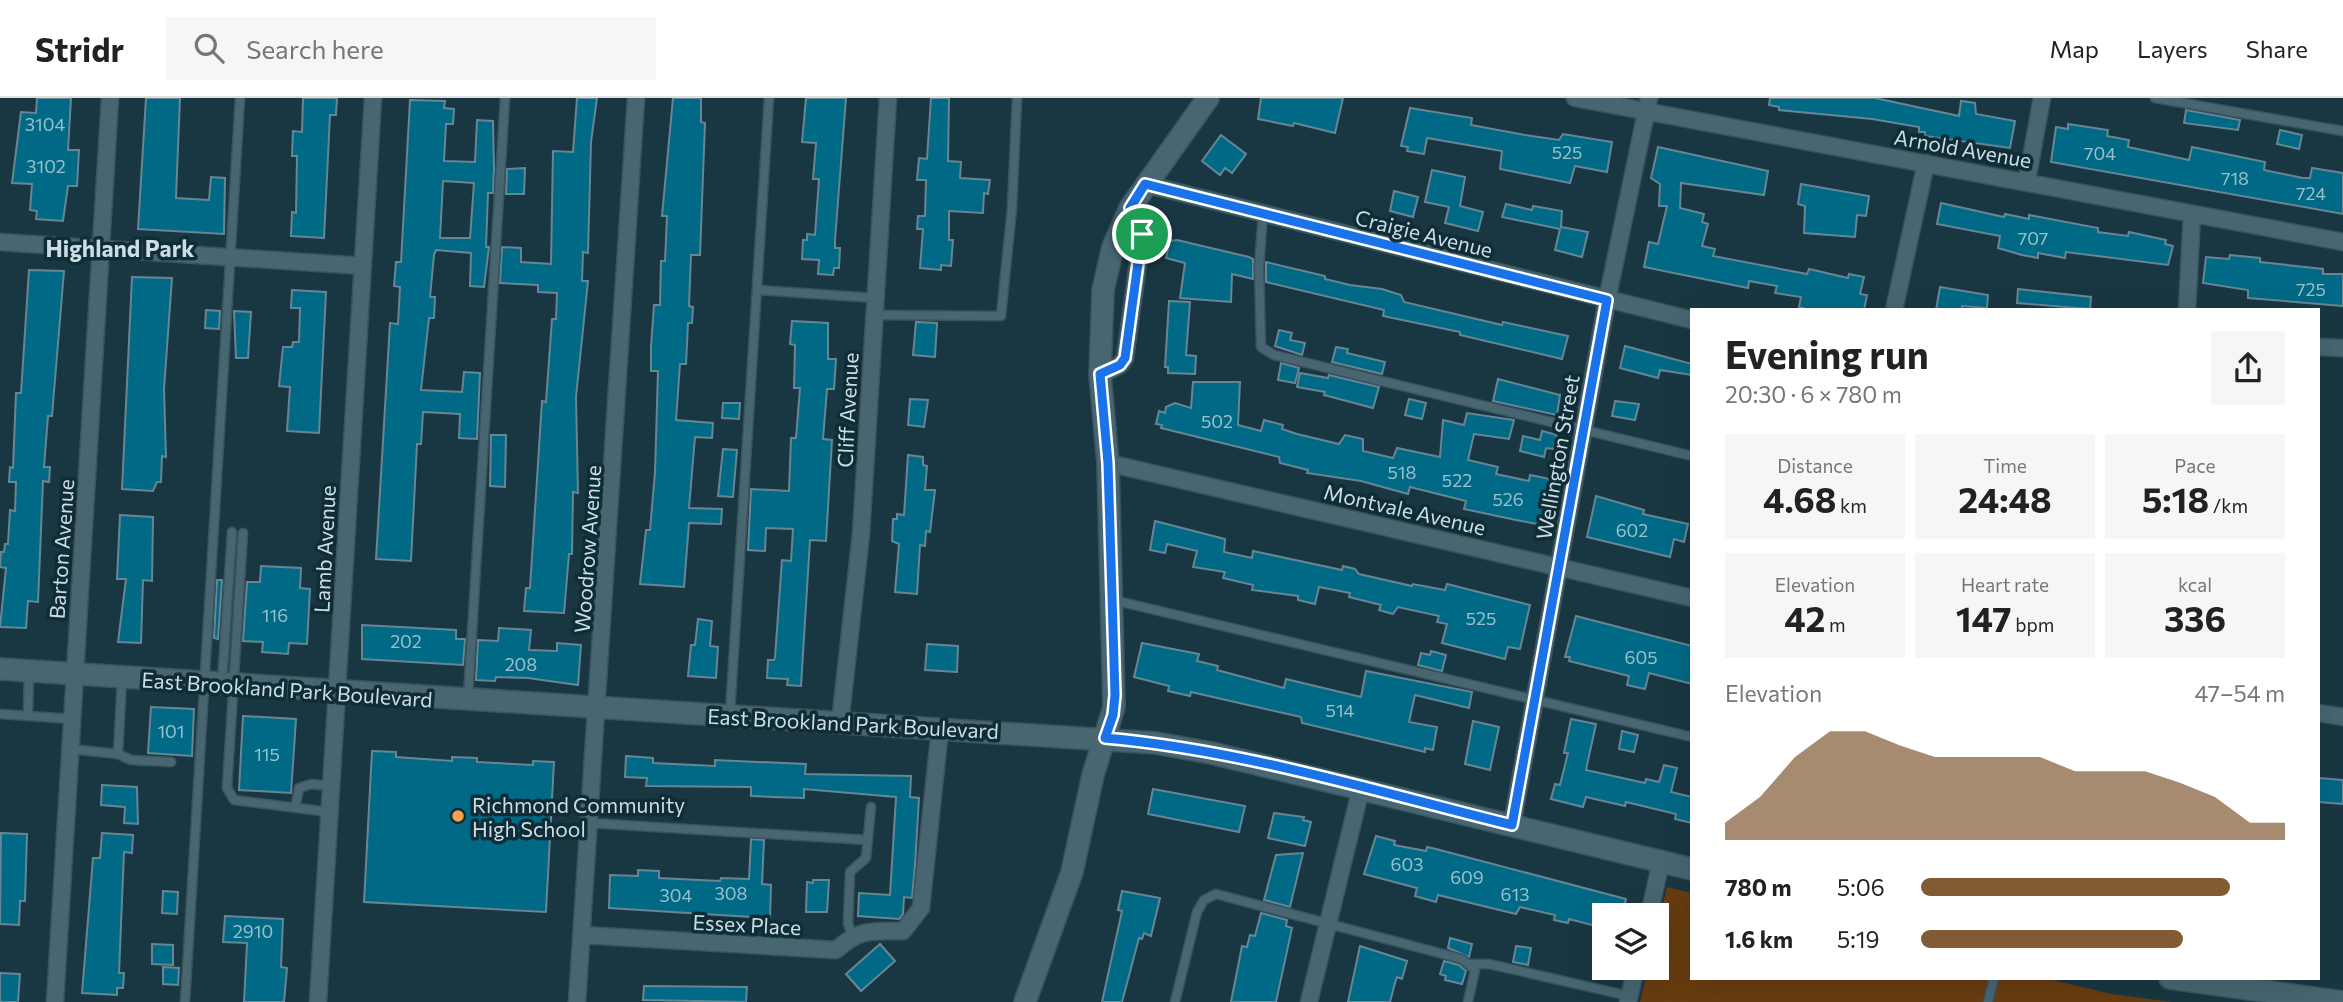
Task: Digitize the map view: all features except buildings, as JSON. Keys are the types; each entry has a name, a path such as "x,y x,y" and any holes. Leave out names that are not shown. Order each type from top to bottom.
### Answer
{"main road":[{"path":"1025,1002 1072,872 1093,775 1113,715 1115,695 1108,463 1100,374 1102,290 1113,247 1130,208 1208,98"},
{"name":"East Brookland Park Boulevard","path":"0,669 122,679 1105,738 1176,746 1690,869"},
{"path":"2203,980 2270,984 2343,1002"}],"street":[{"name":"Barton Avenue","path":"55,1002 110,98"},
{"name":"Lamb Avenue","path":"318,1002 373,98"},
{"name":"Woodrow Avenue","path":"577,1002 636,98"},
{"name":"Cliff Avenue","path":"840,723 861,534 888,98"},
{"name":"Arnold Avenue","path":"1575,98 1648,104 1926,163 2343,242"},
{"path":"2027,180 2042,98"},
{"name":"Wellington Street","path":"1512,825 1607,300 1648,104"},
{"path":"1895,308 1926,163"},
{"name":"Craigie Avenue","path":"1145,184 1690,320"},
{"path":"1100,374 1120,365 1125,358 1142,234 1139,220 1130,208"},
{"path":"2187,308 2192,215"},
{"path":"0,243 363,266"},
{"path":"2320,347 2343,348"},
{"name":"Montvale Avenue","path":"1108,463 1690,598"},
{"path":"2320,713 2343,717"},
{"name":"Essex Place","path":"583,935 836,950 852,936 863,931 902,931 921,908 940,729"},
{"path":"1310,1002 1361,788"},
{"path":"1652,903 1661,862"},
{"path":"1629,999 1633,980"}],"lane":[{"path":"240,98 230,259 220,684 227,788 234,800 330,812"},
{"path":"467,700 505,98"},
{"path":"730,716 769,98"},
{"path":"873,315 1001,316 1012,208 1017,98"},
{"path":"2155,98 2343,131"},
{"path":"1263,214 1259,267 1261,347 1274,355 1690,456"},
{"path":"757,290 875,298"},
{"path":"185,1002 220,684 232,532"},
{"path":"220,684 243,533"},
{"path":"1113,600 1690,737"},
{"path":"28,716 30,671"},
{"path":"118,754 122,679"},
{"path":"0,714 72,719"},
{"path":"70,749 118,754 131,760 171,762"},
{"path":"295,808 299,788 303,785 331,786"},
{"path":"852,936 848,923 850,872 866,859 871,807"},
{"path":"589,822 868,840"},
{"path":"1175,1002 1197,912 1204,900 1216,894 1462,959 1475,970 1468,1002"},
{"path":"1468,964 1489,964 1629,999"},
{"path":"1988,1002 1994,980"}],"shaded area":[{"path":"1667,887 1690,893 1690,980 2052,980 2112,994 2172,1002 1640,1002 1645,980 1669,980 1669,903 1663,903"}],"place":[{"name":"Richmond Community High School","path":"458,816"}],"district":[{"name":"Highland Park","path":"120,248"}],"route":[{"path":"1145,184 1607,300 1512,825 1211,752 1105,738 1113,715 1115,695 1108,463 1100,374 1120,365 1125,358 1142,234 1139,220 1130,208 1145,184"}]}
